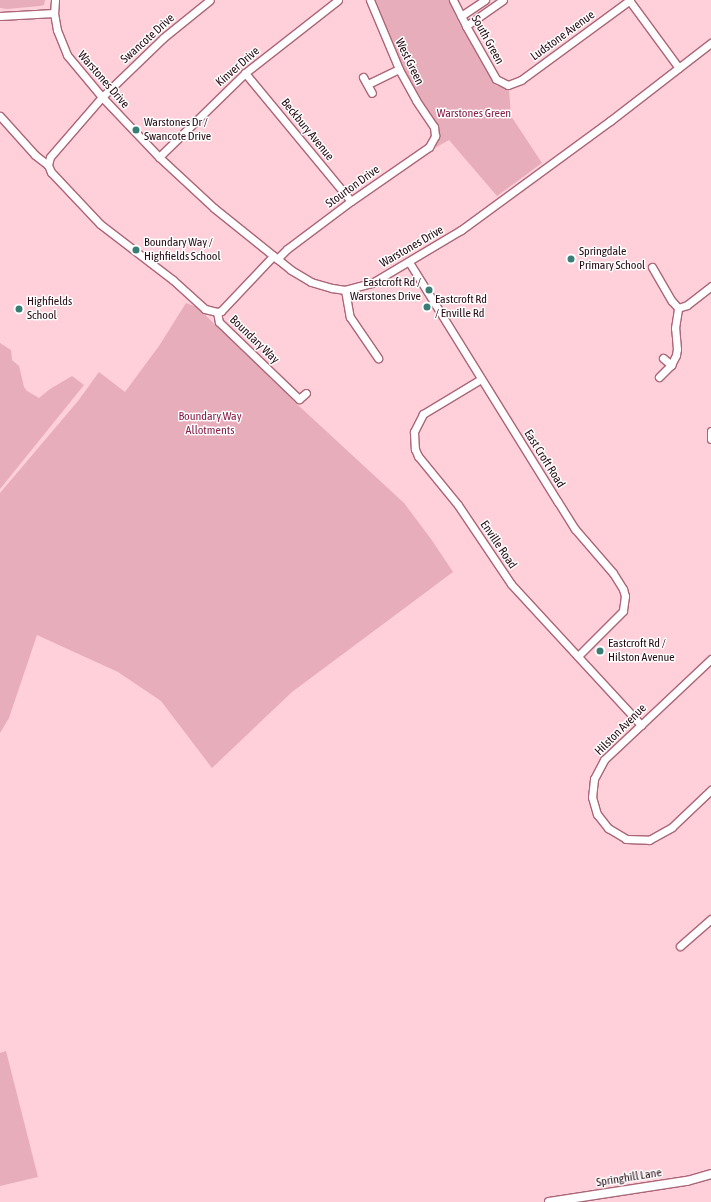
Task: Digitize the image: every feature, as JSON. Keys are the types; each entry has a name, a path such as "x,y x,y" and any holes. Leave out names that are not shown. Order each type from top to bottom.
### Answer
{"street":[{"name":"Warstones Drive","path":"55,0 54,13 56,30 64,50 102,97 159,157 214,208 275,257 311,282 345,290 372,283 450,238 504,200 711,43"},
{"name":"Swancote Drive","path":"48,164 50,157 102,97 163,38 210,0"},
{"name":"Kinver Drive","path":"159,157 245,73 338,0"},
{"name":"West Green","path":"370,0 399,68 416,100 435,130"},
{"name":"South Green","path":"453,0 496,79 508,85"},
{"path":"461,16 485,0"},
{"path":"466,26 503,0"},
{"path":"630,0 679,68"},
{"name":"Ludstone Avenue","path":"508,85 521,80 630,0"},
{"path":"0,16 54,13"},
{"path":"368,84 399,68"},
{"name":"Beckbury Avenue","path":"245,73 351,202"},
{"path":"363,76 372,93"},
{"name":"Boundary Way","path":"0,116 36,155 48,164 51,172 100,224 173,280 205,309 217,312 219,322 299,399 306,393"},
{"name":"Stourton Drive","path":"217,312 221,311 275,257 428,147 435,136 435,130"},
{"name":"East Croft Road","path":"409,262 575,529 613,573 623,589 625,596 624,611 578,656"},
{"path":"652,267 672,301 678,308 675,328 678,349 671,365 659,377"},
{"path":"678,308 687,305 711,286"},
{"path":"345,290 350,318 378,358"},
{"path":"663,358 671,365"},
{"name":"Enville Road","path":"481,379 423,414 414,432 415,449 418,456 458,505 511,584 641,725"},
{"path":"711,431 711,439"},
{"name":"Hilston Avenue","path":"711,659 604,760 594,779 592,788 594,805 601,822 626,840 649,840 672,827 711,790"},
{"path":"680,946 711,919"},
{"name":"Springhill Lane","path":"549,1202 572,1200 687,1181 711,1174"}],"green space":[{"path":"0,0 45,0 44,5 40,6 7,9 0,8"},
{"name":"Warstones Green","path":"374,0 449,0 458,21 495,85 509,89 511,116 542,163 497,196 449,140 435,148 439,129 403,68"},
{"name":"Boundary Way Allotments","path":"186,303 197,307 299,406 404,503 453,572 292,692 212,768 161,701 118,672 37,635 9,718 0,733 0,493 78,401 99,372 125,392 159,346"},
{"path":"0,343 11,350 12,360 19,366 24,387 27,391 39,398 50,389 72,376 84,385 0,489"},
{"path":"6,1051 38,1177 0,1186 0,1053"}],"place":[{"name":"Warstones Dr / Swancote Drive","path":"136,130"},
{"name":"Boundary Way / Highfields School","path":"136,250"},
{"name":"Springdale Primary School","path":"571,259"},
{"name":"Eastcroft Rd / Warstones Drive","path":"429,290"},
{"name":"Eastcroft Rd / Enville Rd","path":"427,307"},
{"name":"Highfields School","path":"19,309"},
{"name":"Eastcroft Rd / Hilston Avenue","path":"600,651"}]}
